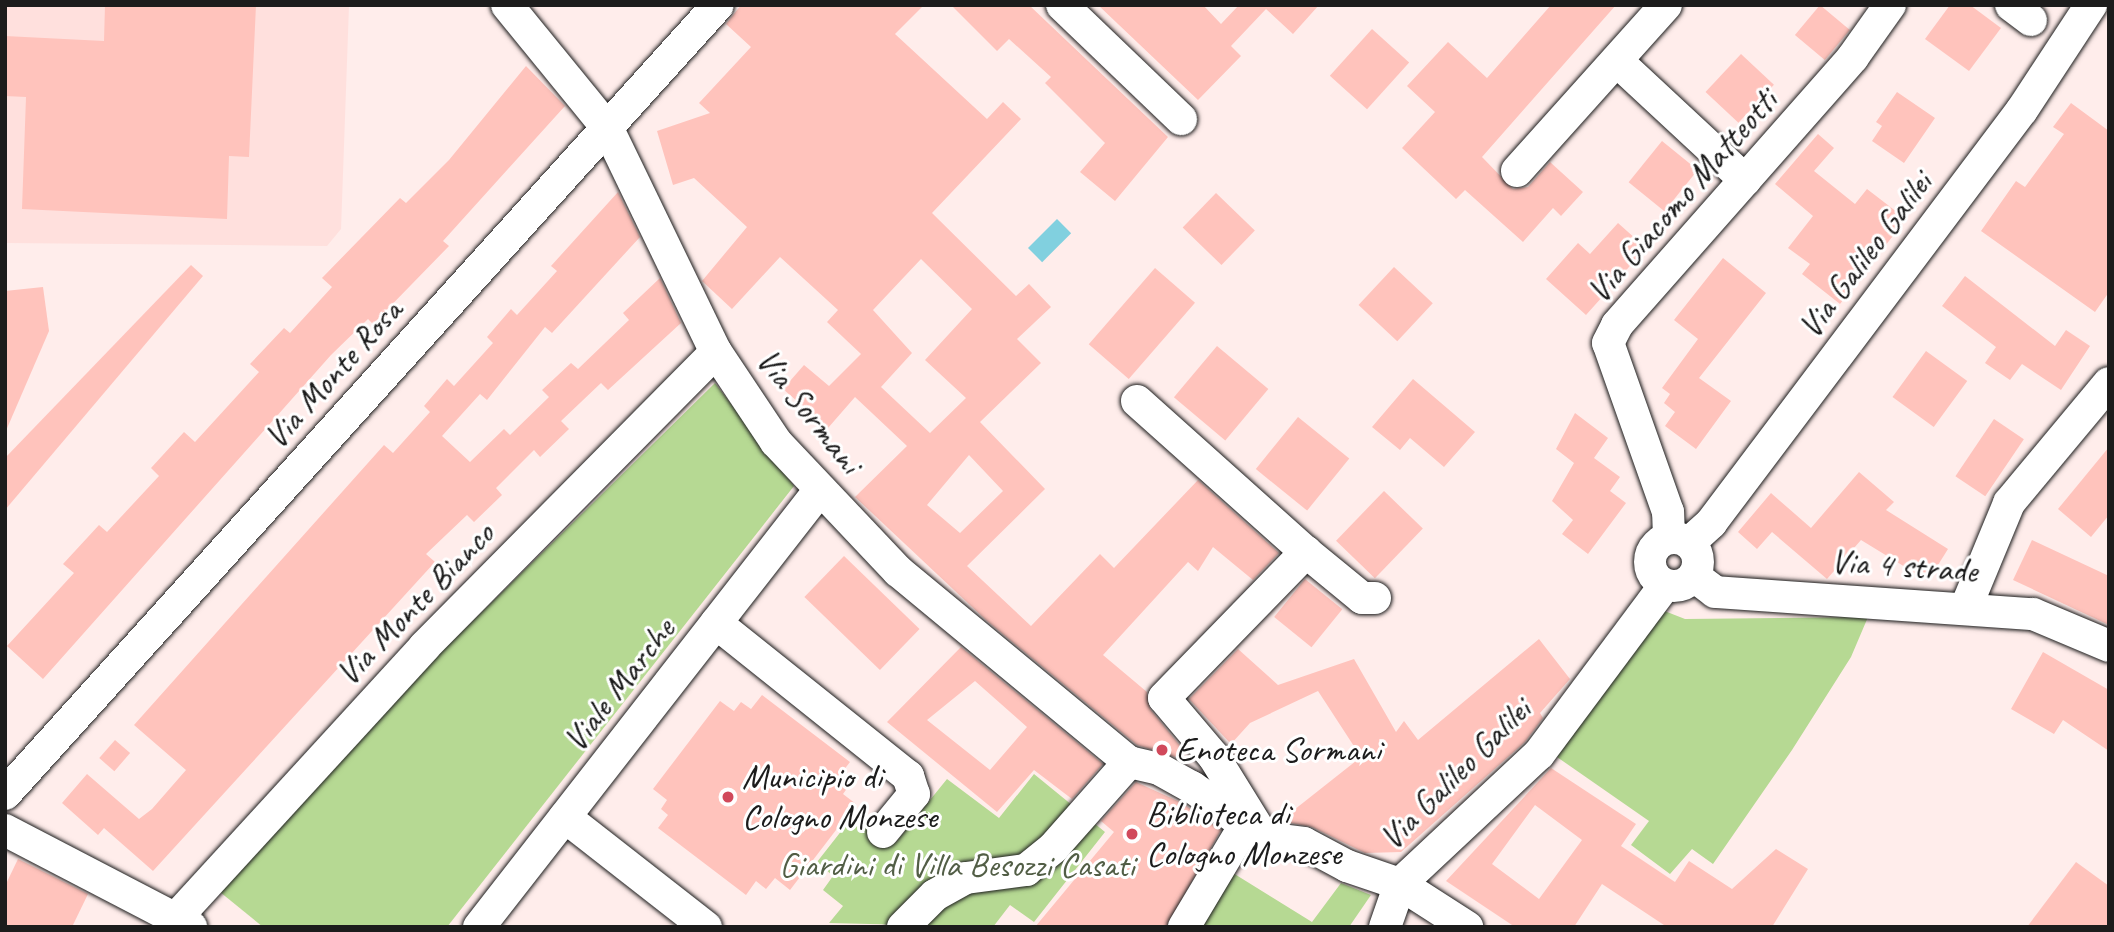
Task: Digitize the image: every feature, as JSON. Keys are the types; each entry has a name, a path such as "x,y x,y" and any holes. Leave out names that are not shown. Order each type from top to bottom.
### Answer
{"street":[{"name":"Via Sormani","path":"507,5 608,129 716,352 776,442 819,491 898,571 1144,765 1254,832"},
{"name":"Via Monte Rosa","path":"5,794 718,5"},
{"path":"1062,5 1181,119"},
{"path":"1517,171 1666,5"},
{"name":"Via Giacomo Matteotti","path":"1679,540 1608,343 1617,325 1853,57 1890,5"},
{"name":"Via Galileo Galilei","path":"1679,540 1711,523 2022,110 2091,5"},
{"path":"1617,61 1745,180"},
{"name":"Via Monte Bianco","path":"184,922 424,647 716,352"},
{"path":"1966,607 2008,503 2109,383"},
{"path":"1137,401 1306,552 1362,598 1375,598"},
{"name":"Viale Marche","path":"480,927 819,491"},
{"path":"1679,540 1698,558 1679,580 1656,579 1649,559 1660,542 1679,540"},
{"path":"1254,832 1214,757 1164,698 1306,552"},
{"name":"Via Galileo Galilei","path":"1400,884 1539,754 1679,580"},
{"name":"Via 4 strade","path":"1679,580 1715,592 1966,607 2033,614 2109,646"},
{"path":"716,623 908,776 914,794 883,832"},
{"path":"903,927 935,895 966,878 1026,870 1144,765"},
{"path":"565,817 706,927"},
{"path":"5,830 184,922"},
{"path":"1254,832 1304,842 1347,866 1400,884 1467,927"},
{"path":"1184,927 1254,832"},
{"path":"1385,927 1400,884"}],"shaded area":[{"path":"5,5 349,5 341,229 327,246 5,243"}],"green space":[{"path":"715,383 794,486 447,927 263,927 220,892 430,663"},
{"path":"1662,610 1685,619 1868,617 1851,657 1792,750 1713,864 1692,849 1670,874 1631,845 1649,821 1557,757"},
{"name":"Giardini di Villa Besozzi Casati","path":"1034,774 1105,832 1034,922 1010,905 993,927 829,923 843,906 823,890 833,876 817,862 857,811 896,842 947,779 999,818"},
{"name":"Giardini di Villa Besozzi Casati","path":"1212,860 1312,922 1341,883 1371,895 1349,927 1169,927"}],"water":[{"path":"1057,219 1071,233 1042,262 1028,248"}],"building":[{"path":"105,5 256,5 249,157 229,156 227,219 22,209 26,97 5,96 5,36 104,41"},
{"path":"741,5 924,5 895,34 987,119 1003,102 1021,119 932,213 1016,296 1029,284 1051,307 1017,339 1041,363 980,422 1045,489 967,566 1031,626 1100,554 1114,568 1198,480 1279,553 1253,580 1213,547 1198,571 1188,562 1103,655 1147,692 1150,709 1182,748 1175,757 1137,745 987,621 855,497 907,446 855,397 828,428 783,389 804,365 829,386 861,354 827,322 838,310 780,257 732,309 702,281 747,227 694,178 673,185 657,131 710,113 699,103 751,47 726,24","holes":["921,259 972,309 925,360 966,398 930,433 881,387 912,353 873,310","969,455 1003,491 960,533 927,505"]},
{"path":"951,5 1029,5 1168,137 1115,201 1080,172 1105,143 1045,83 1051,77 1009,39 997,51"},
{"path":"1098,5 1203,5 1221,24 1239,5 1319,5 1293,34 1266,9 1231,46 1241,56 1198,100"},
{"path":"1551,5 1616,5 1482,157 1513,189 1528,187 1550,162 1583,192 1561,216 1553,208 1523,242 1465,190 1456,199 1402,148 1435,112 1407,86 1448,42 1487,78"},
{"path":"1820,5 1850,30 1825,60 1795,35"},
{"path":"1950,5 1970,5 2001,28 1969,71 1925,39"},
{"path":"1372,29 1409,62 1367,109 1330,76"},
{"path":"1741,54 1774,85 1738,123 1706,92"},
{"path":"526,66 565,106 443,241 449,246 373,324 368,319 331,355 43,679 7,646 74,573 63,564 99,525 107,532 159,476 151,468 184,432 195,442 259,372 250,364 284,328 290,333 332,287 322,278 400,198 406,203 449,160"},
{"path":"1897,92 1935,118 1904,163 1872,141 1882,126 1876,122"},
{"path":"2071,103 2109,131 2109,292 2095,312 1981,231 2016,181 2025,187 2064,134 2053,127"},
{"path":"1818,134 1834,148 1814,171 1855,204 1867,189 1906,219 1840,304 1802,274 1810,264 1788,248 1813,216 1775,184"},
{"path":"1662,141 1698,170 1664,211 1629,182"},
{"path":"618,192 640,237 552,333 545,327 487,400 480,394 442,436 470,462 504,429 510,435 549,397 542,390 571,363 578,369 629,320 623,313 660,278 681,323 608,390 601,383 561,421 569,429 540,457 534,450 496,488 502,495 474,522 467,515 426,554 435,562 153,871 104,828 98,835 62,803 87,774 139,819 152,809 186,770 134,725 384,445 393,453 430,412 424,406 447,379 454,386 493,343 487,337 511,309 517,315 557,271 551,266"},
{"path":"1216,193 1255,231 1222,265 1183,228"},
{"path":"1618,223 1646,248 1586,315 1546,279 1578,243 1590,254"},
{"path":"1723,258 1766,293 1699,378 1731,401 1696,449 1665,426 1675,412 1664,403 1670,394 1662,388 1698,339 1674,320"},
{"path":"191,265 203,276 5,510 5,458"},
{"path":"1394,267 1433,303 1397,341 1359,305"},
{"path":"1155,268 1195,303 1129,379 1089,344"},
{"path":"1965,276 2055,346 2066,330 2090,346 2061,390 2022,364 2010,380 1985,363 1996,347 1942,306"},
{"path":"43,287 49,331 5,433 5,291"},
{"path":"1217,346 1268,389 1225,440 1174,397"},
{"path":"1926,351 1967,381 1934,427 1892,397"},
{"path":"1413,379 1475,432 1444,467 1410,438 1400,450 1372,427"},
{"path":"1575,413 1608,438 1594,458 1620,477 1610,491 1626,503 1588,554 1562,534 1573,520 1552,501 1574,463 1556,449"},
{"path":"1298,417 1349,459 1307,511 1256,469"},
{"path":"1994,419 2024,439 1985,496 1955,476"},
{"path":"2109,447 2109,515 2091,537 2058,509"},
{"path":"1859,472 1894,502 1886,510 1948,549 1928,581 1861,540 1827,579 1772,532 1757,549 1738,532 1771,493 1811,528"},
{"path":"1384,491 1423,529 1375,578 1336,541"},
{"path":"2032,540 2109,576 2109,625 2013,580"},
{"path":"844,556 920,629 880,670 804,597"},
{"path":"1305,579 1342,609 1311,647 1274,617"},
{"path":"1539,639 1570,679 1540,713 1543,718 1525,742 1401,852 1365,853 1312,827 1280,821 1361,757 1318,691 1250,723 1231,744 1189,699 1238,649 1278,685 1354,659 1396,732 1404,721 1418,740"},
{"path":"961,647 1103,764 1072,799 1034,770 997,812 887,722","holes":["975,681 1027,727 990,770 927,720"]},
{"path":"2043,652 2109,690 2109,751 2063,720 2054,734 2011,709"},
{"name":"Municipio di Cologno Monzese","path":"762,695 850,762 840,775 851,783 843,794 856,804 790,890 775,878 766,889 756,881 746,895 658,828 668,815 661,809 667,800 653,789 720,701 734,711 741,702 751,709"},
{"path":"115,740 130,753 114,771 99,758"},
{"path":"1551,768 1636,824 1621,846 1675,882 1689,861 1732,889 1776,849 1808,869 1772,927 1667,927 1602,884 1574,927 1515,927 1446,881","holes":["1535,805 1582,840 1539,899 1492,864"]},
{"path":"1136,782 1182,803 1221,830 1166,927 1035,927 1114,832 1101,821"},
{"path":"18,859 88,894 72,927 5,927 5,886"},
{"path":"2076,862 2109,886 2109,927 2027,927"}],"place":[{"name":"Enoteca Sormani","path":"1162,750"},
{"name":"Municipio di Cologno Monzese","path":"728,797"},
{"name":"Biblioteca di Cologno Monzese","path":"1132,834"}]}
